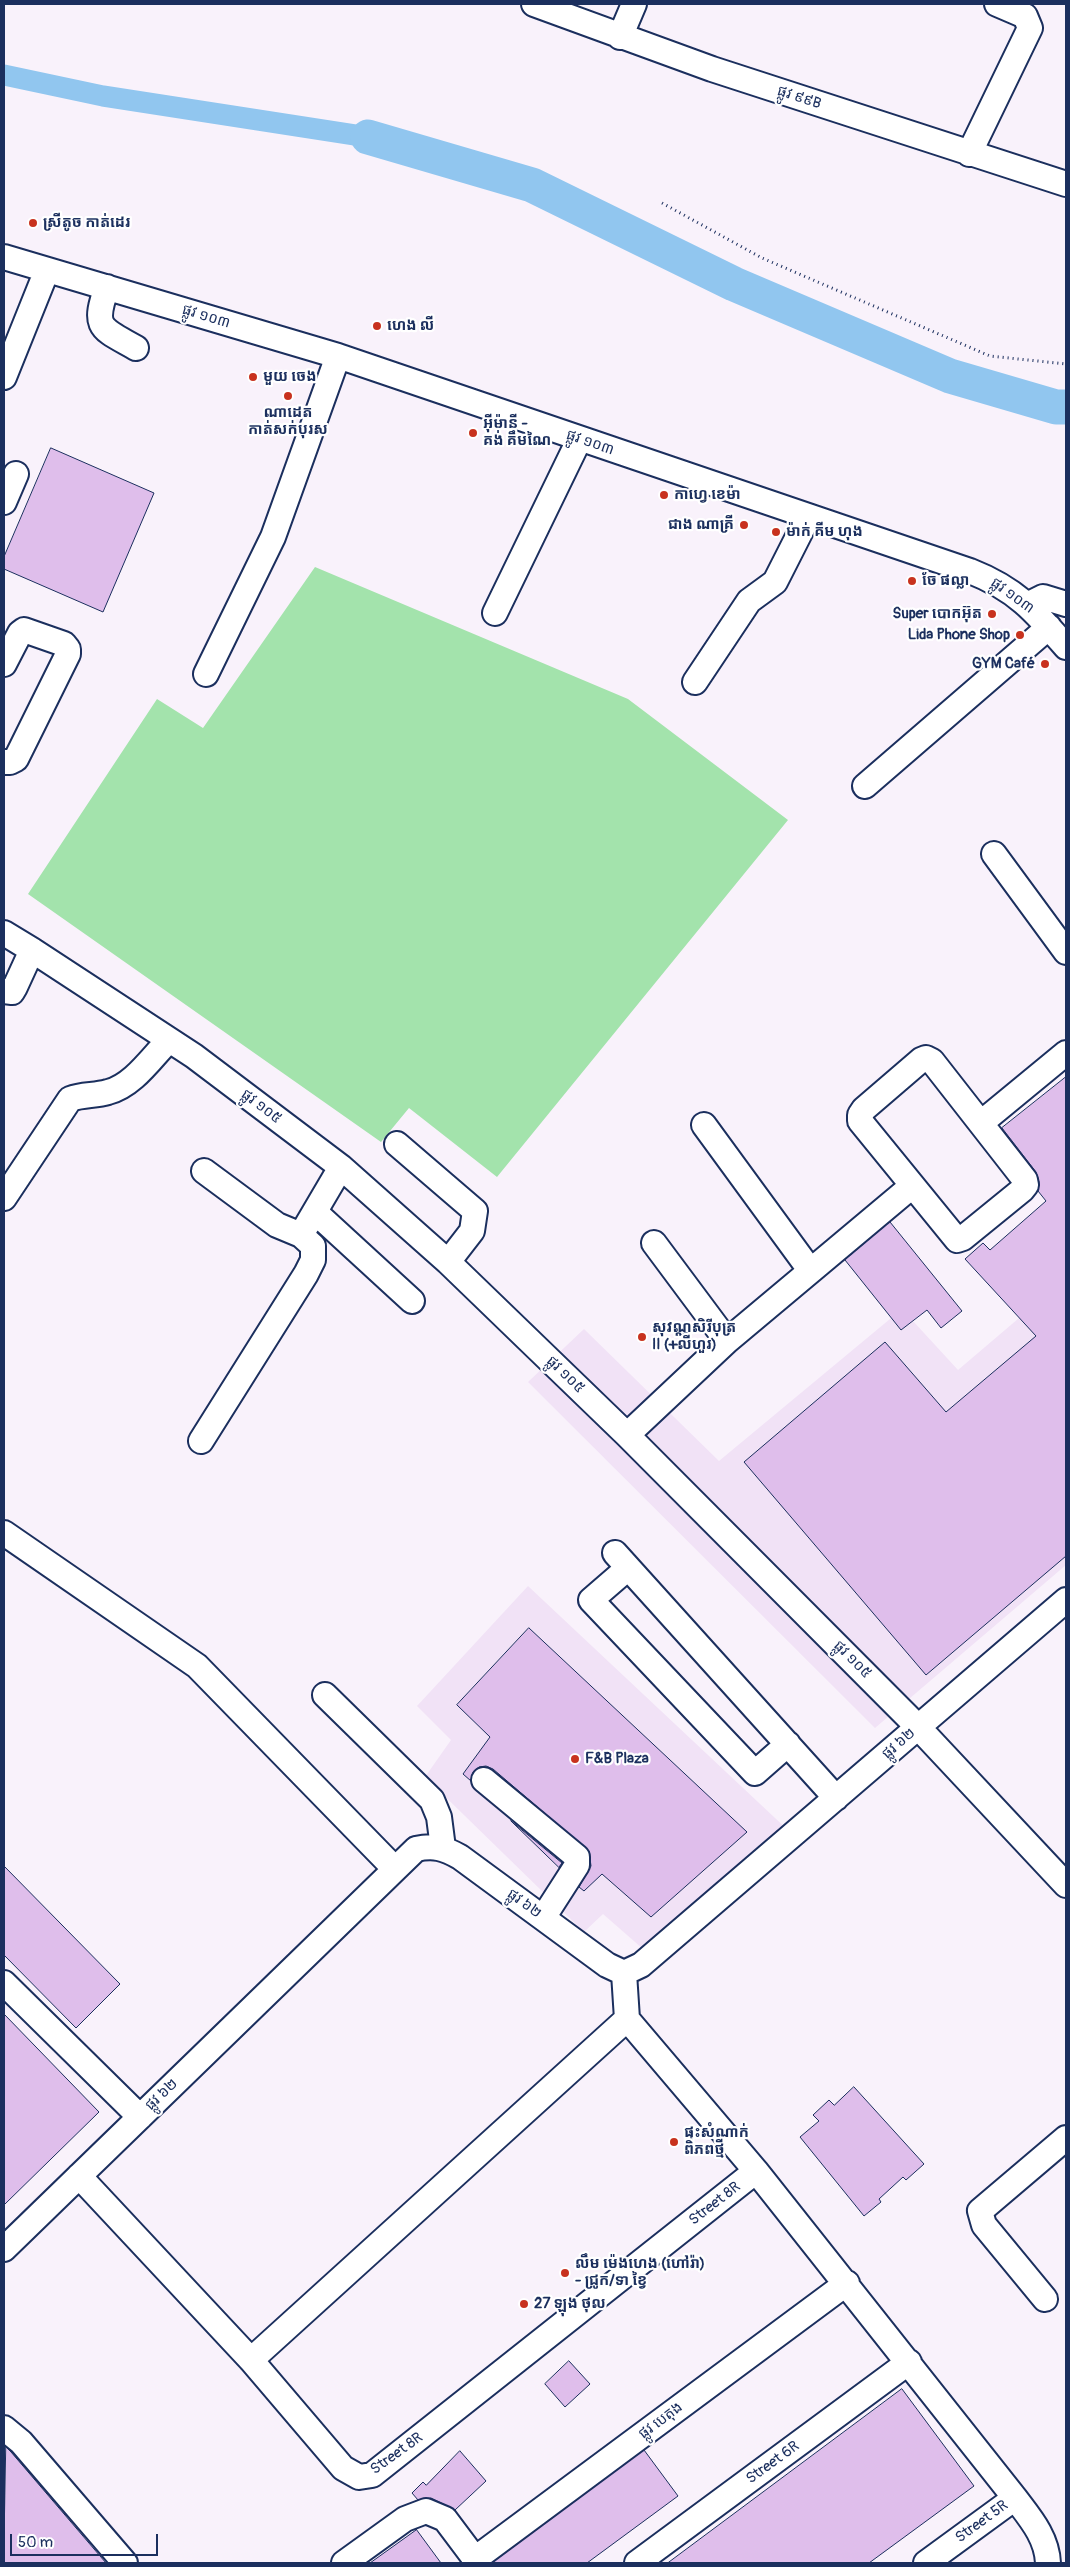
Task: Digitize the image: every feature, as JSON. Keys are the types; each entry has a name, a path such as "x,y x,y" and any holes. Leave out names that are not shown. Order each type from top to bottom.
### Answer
{"street":[{"name":"ផ្លូវ ៩៩B","path":"534,4 620,37 969,154 1066,184"},
{"path":"620,37 634,4"},
{"path":"969,154 1030,28 1025,16 997,4"},
{"name":"ផ្លូវ ១០៣","path":"4,257 338,356 579,440 970,571 996,581 1029,604 1066,647"},
{"path":"4,377 46,270"},
{"path":"106,287 99,310 100,323 107,331 136,348"},
{"path":"206,674 273,537 338,356"},
{"path":"494,612 579,440"},
{"path":"4,502 16,474"},
{"path":"695,682 749,601 775,582 808,517"},
{"path":"1029,604 1043,597 1066,604"},
{"path":"865,786 1049,627"},
{"path":"4,664 20,633 24,630 64,644 68,649 68,654 16,759 4,762"},
{"path":"994,854 1066,952"},
{"name":"ផ្លូវ ១០៥","path":"4,933 169,1040 341,1167 448,1262 628,1435 918,1727 1066,1885"},
{"path":"4,991 12,992 32,950"},
{"path":"4,1198 70,1099 82,1094 108,1093 125,1084 169,1040"},
{"path":"981,1123 1066,1053"},
{"path":"926,1058 932,1061 981,1123 1025,1180 1026,1185 963,1238 957,1240 860,1121 860,1115 864,1109 921,1060 926,1058"},
{"path":"704,1125 810,1270"},
{"path":"397,1144 475,1211 472,1231 448,1262"},
{"path":"301,1235 341,1167"},
{"path":"201,1440 313,1260 313,1246 301,1235 277,1225 204,1171"},
{"path":"628,1435 727,1341 912,1186"},
{"path":"315,1212 412,1301"},
{"path":"654,1243 727,1341"},
{"path":"4,1533 197,1666 395,1869"},
{"path":"788,1744 755,1774 591,1600 621,1560 788,1744 836,1798"},
{"name":"ផ្លូវ ៦២","path":"4,2249 416,1849 430,1846 442,1848 460,1857 607,1965 624,1973 641,1965 1066,1600"},
{"path":"325,1695 432,1800 439,1817 442,1848"},
{"path":"484,1780 577,1857 577,1866 543,1918"},
{"path":"624,1973 628,2019 756,2171 910,2362 1041,2533 1048,2551 1048,2563"},
{"path":"8,1995 140,2117"},
{"path":"251,2360 628,2019"},
{"path":"1045,2299 984,2225 980,2211 1066,2138"},
{"name":"Street 8R","path":"79,2176 251,2360 343,2468 358,2477 372,2475 756,2171"},
{"name":"ផ្លូវ បេតុង","path":"476,2561 847,2283"},
{"name":"Street 6R","path":"637,2563 910,2362"},
{"path":"4,2428 21,2442 125,2563"},
{"name":"Street 5R","path":"926,2563 1015,2498"},
{"path":"344,2563 404,2518 426,2511 445,2519 476,2561"}],"path":[{"path":"662,203 762,258 990,356 1066,364"}],"shaded area":[{"path":"1066,1278 1066,1565 875,1728 528,1382 584,1329 719,1461 902,1309 958,1370"},
{"name":"F&B Plaza","path":"528,1586 791,1833 651,1956 603,1914 584,1932 425,1777 451,1740 417,1706"}],"green space":[{"path":"315,567 628,699 788,820 497,1177 409,1108 381,1142 28,894 157,699 203,728"}],"building":[{"path":"51,448 154,493 103,612 4,569 4,557"},
{"path":"1066,1077 1066,1556 926,1675 744,1462 885,1342 946,1412 1036,1336 965,1259 983,1243 990,1250 1046,1201 1038,1191 1039,1182 1036,1172 1002,1128"},
{"path":"890,1222 962,1311 941,1328 927,1310 901,1330 845,1260"},
{"path":"529,1628 747,1832 651,1917 602,1874 584,1891 579,1887 591,1866 589,1851 493,1769 486,1766 479,1767 473,1772 471,1781 463,1774 490,1737 457,1705"},
{"path":"511,1821 562,1863 559,1867"},
{"path":"4,1866 120,1984 76,2028 4,1955"},
{"path":"4,2014 99,2112 4,2205"},
{"path":"854,2087 924,2164 906,2180 903,2177 879,2199 881,2202 864,2216 800,2137 819,2121 813,2115 829,2100 834,2105"},
{"path":"569,2361 590,2384 565,2407 545,2384"},
{"path":"902,2389 974,2486 869,2563 668,2563"},
{"path":"6,2447 11,2452 106,2563 4,2563"},
{"path":"644,2450 678,2496 587,2563 492,2563"},
{"path":"460,2451 486,2481 455,2510 431,2498 418,2500 412,2493 423,2482 426,2485"},
{"path":"416,2530 441,2563 370,2563"}],"waterway":[{"path":"4,75 103,96 368,137"},
{"path":"368,137 532,185 734,284 950,376 1056,407 1066,407"}],"place":[{"name":"ស្រីតូច កាត់ដេរ","path":"33,223"},
{"name":"ហេង លី","path":"377,326"},
{"name":"មួយ ចេង","path":"253,377"},
{"name":"ណាដេត កាត់សក់បុរស","path":"288,396"},
{"name":"អ៊ីម៉ានី - គង់ គឹមណៃ","path":"473,433"},
{"name":"កាហ្វេ ខេម៉ា","path":"664,495"},
{"name":"ជាង ណាគ្រី","path":"744,525"},
{"name":"ម៉ាក់ គីម ហុង","path":"776,532"},
{"name":"ចែ ផល្លា","path":"912,581"},
{"name":"Super បោកអ៊ុត","path":"992,614"},
{"name":"Lida Phone Shop","path":"1020,635"},
{"name":"GYM Café","path":"1045,664"},
{"name":"សុវណ្ណសិរីបុត្រ II (+លីហួរ)","path":"642,1337"},
{"name":"F&B Plaza","path":"575,1759"},
{"name":"ផ្ទះសំណាក់ ពិភពថ្មី","path":"674,2142"},
{"name":"លឹម ម៉េងហេង (ហៅរ៉ា) - ជ្រូក/ទា ខ្វៃ","path":"565,2273"},
{"name":"27 ឡុង ថុល","path":"524,2304"}]}
